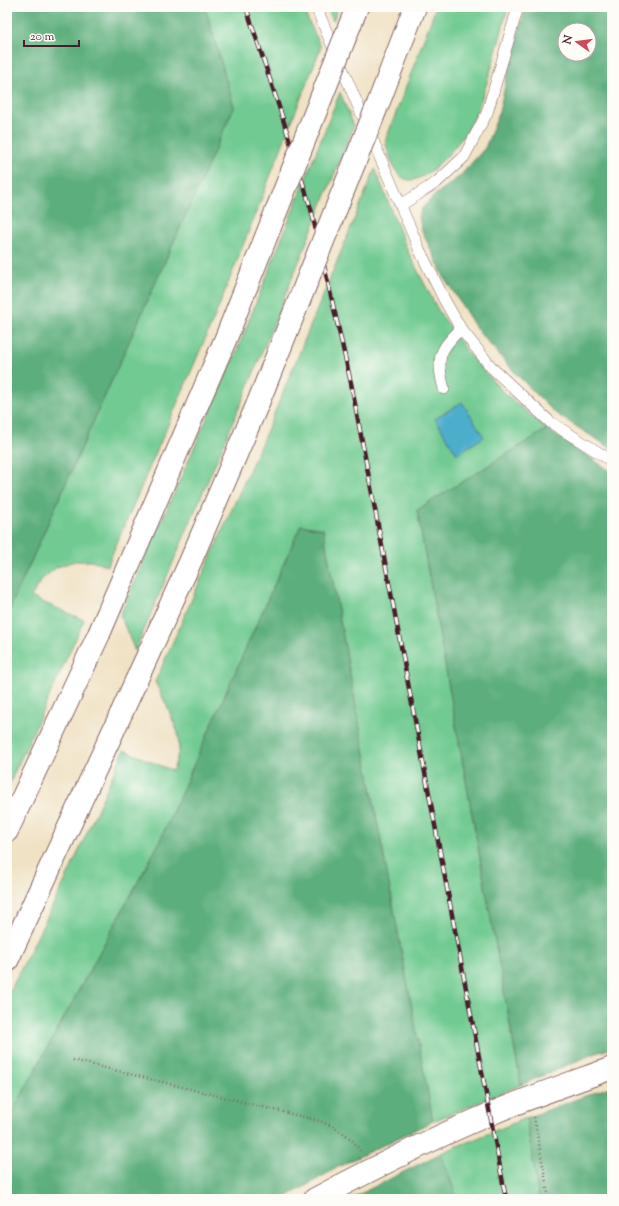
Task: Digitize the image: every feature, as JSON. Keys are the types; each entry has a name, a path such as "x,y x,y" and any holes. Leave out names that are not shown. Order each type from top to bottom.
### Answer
{"main road":[{"path":"7,832 99,634 226,338 357,7"},
{"path":"7,960 191,560 258,403 378,104 415,7"},
{"path":"315,1199 369,1170 441,1136 530,1098 612,1068"}],"lane":[{"path":"316,7 420,251 461,329 492,368 550,422 612,461"},
{"path":"401,204 437,182 464,156 487,113 518,7"},
{"path":"444,389 439,364 442,350 461,329"}],"path":[{"path":"73,1060 320,1121 343,1132 358,1148 369,1170"},
{"path":"530,1098 549,1199"}],"green space":[{"path":"7,7 205,7 234,107 7,615"},
{"path":"205,7 302,7 321,47 218,309 107,566 91,561 75,561 57,567 41,580 31,597 84,620 7,789 7,615 234,107"},
{"path":"327,7 338,7 333,21"},
{"path":"436,7 508,7 489,77 470,126 455,147 434,168 424,176 414,180 405,179 397,173 394,168 385,142"},
{"path":"526,7 612,7 612,449 555,413 516,374 478,331 444,277 422,231 419,217 422,208 435,195 460,176 485,148 498,116 513,51"},
{"path":"340,92 354,126 248,387 135,651 120,615 236,353"},
{"path":"375,169 408,252 438,310 470,356 503,392 547,429 417,510 521,1085 433,1121 323,529 301,525 157,847 7,1122 7,997 68,875 124,750 173,771 179,750 178,733 155,682 272,419"},
{"path":"547,429 612,472 612,1048 593,1054 521,1085 417,510"},
{"path":"301,525 323,529 433,1121 340,1166 283,1199 7,1199 7,1122 157,847"},
{"path":"612,1086 612,1199 539,1199 526,1118"},
{"path":"526,1118 539,1199 457,1199 441,1153"},
{"path":"441,1153 457,1199 350,1199"}],"water":[{"path":"462,402 484,437 457,454 435,419"}],"railway":[{"path":"246,7 311,209 351,383 506,1199"}]}
